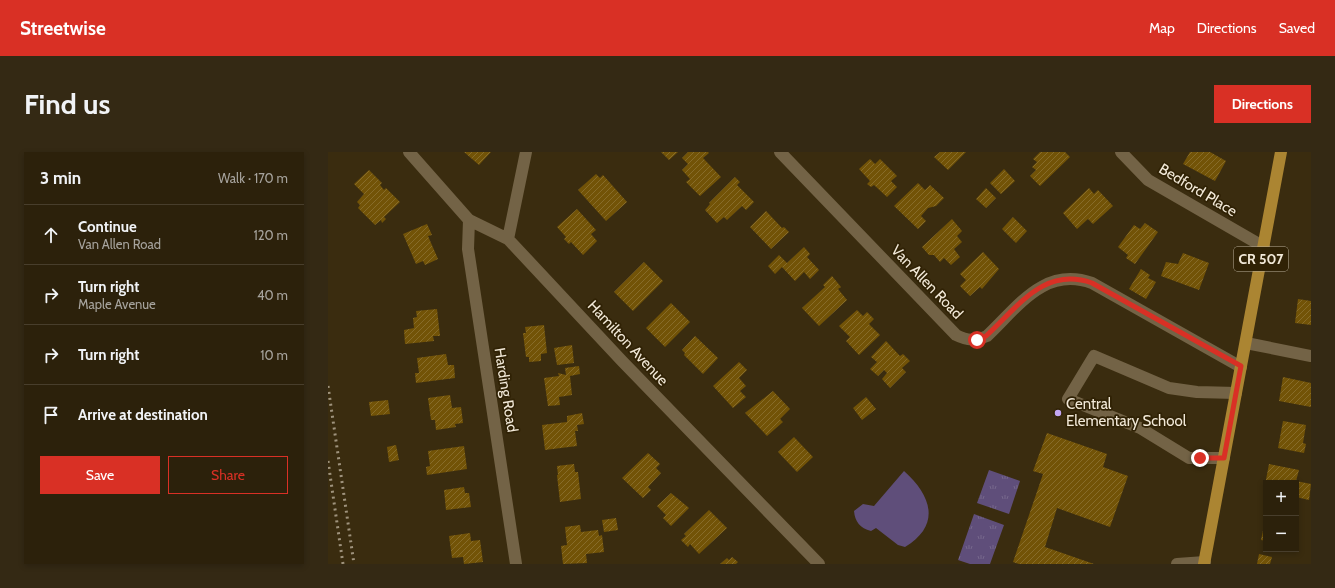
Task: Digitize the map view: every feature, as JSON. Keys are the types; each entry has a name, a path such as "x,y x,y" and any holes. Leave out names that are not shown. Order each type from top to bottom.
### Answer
{"main road":[{"name":"CR 507","path":"1204,563 1281,152"}],"street":[{"name":"Hamilton Avenue","path":"409,152 469,220 508,239 622,361 818,564"},
{"path":"508,239 526,152"},
{"name":"Van Allen Road","path":"780,152 956,335 966,340 977,340 986,336 1039,288 1052,281 1066,278 1081,279 1092,283 1241,366"},
{"name":"Bedford Place","path":"1121,152 1148,180 1264,247"},
{"name":"Harding Road","path":"469,220 468,249 516,564"},
{"path":"1246,343 1311,356"},
{"path":"1224,458 1189,458 1140,428 1068,399 1094,356 1169,388 1197,392 1236,393"},
{"path":"1177,564 1204,563"}],"green space":[{"path":"989,470 1020,481 1009,514 977,503"},
{"path":"904,471 921,490 926,500 928,510 928,520 924,529 905,547 898,545 876,528 871,531 861,526 857,521 854,511 863,504 874,506"},
{"path":"974,514 1004,525 990,564 970,564 958,560"}],"building":[{"path":"464,152 491,152 479,165"},
{"path":"661,152 678,152 669,160"},
{"path":"688,152 708,152 709,153 703,158 721,177 700,196 686,182 690,179 682,170 688,164 682,158"},
{"path":"940,152 966,152 948,170 934,157"},
{"path":"1040,152 1065,152 1070,157 1040,186 1030,176 1036,170 1032,167 1037,162 1033,159"},
{"path":"1190,152 1210,152 1226,161 1215,181 1183,164"},
{"path":"870,159 875,164 880,159 897,176 891,181 897,187 887,197 874,185 871,187 867,184 870,181 859,169"},
{"path":"1004,169 1015,181 1001,194 990,183"},
{"path":"369,170 382,183 380,185 384,190 386,188 400,202 384,217 386,219 382,223 381,220 375,225 358,208 360,205 357,202 364,194 354,184"},
{"path":"596,174 600,178 603,175 627,202 606,221 578,190"},
{"path":"735,177 740,182 737,185 754,202 746,210 742,206 727,220 724,217 717,223 705,210 710,204 709,203"},
{"path":"918,183 925,190 930,185 944,198 936,206 928,208 921,216 926,221 918,229 894,206"},
{"path":"986,188 996,198 986,208 976,199"},
{"path":"1089,188 1094,194 1098,190 1113,206 1093,224 1088,219 1077,229 1063,213"},
{"path":"577,209 596,230 591,234 597,241 583,255 571,242 569,244 564,239 566,237 557,227"},
{"path":"766,211 782,228 784,227 789,232 771,249 750,227"},
{"path":"1013,217 1027,231 1016,243 1002,229"},
{"path":"952,219 962,231 957,236 962,242 954,249 960,257 951,265 944,258 940,262 934,255 929,255 922,247"},
{"path":"1145,223 1158,232 1135,264 1126,258 1128,255 1118,247 1134,225 1140,229"},
{"path":"427,224 432,235 428,236 438,259 425,265 423,261 416,264 403,234"},
{"path":"804,247 810,254 807,257 819,270 810,279 804,272 795,281 782,267 775,274 768,266 779,255 787,263"},
{"path":"983,252 999,269 982,289 980,287 970,296 960,286 966,280 960,274"},
{"path":"1183,253 1209,263 1199,290 1161,276 1166,262 1178,264"},
{"path":"644,262 663,281 633,311 614,292"},
{"path":"1141,269 1150,275 1148,278 1156,282 1146,299 1129,289"},
{"path":"832,276 841,287 838,289 847,300 819,326 802,308 825,287 823,285"},
{"path":"1298,299 1311,301 1311,325 1295,323"},
{"path":"671,303 690,322 665,347 646,328"},
{"path":"437,309 440,336 433,336 434,341 405,344 404,330 414,328 413,318 417,317 416,311"},
{"path":"857,310 863,316 867,312 874,319 869,324 880,335 859,355 846,341 850,337 839,326"},
{"path":"544,325 547,353 541,354 541,361 529,362 529,357 526,357 523,333 526,333 525,327"},
{"path":"695,336 718,358 703,374 684,355 685,353 682,350"},
{"path":"886,341 900,356 903,354 910,361 902,368 906,372 890,388 882,379 887,373 884,370 878,376 870,369 877,362 871,357"},
{"path":"572,345 574,363 557,365 554,348"},
{"path":"446,354 448,365 454,365 455,378 416,383 415,373 419,373 417,358"},
{"path":"739,362 747,370 739,378 746,386 740,391 746,397 733,408 713,386"},
{"path":"579,366 580,374 570,376 572,395 559,397 560,405 548,406 544,378 559,376 558,373 566,375 565,368"},
{"path":"1283,377 1311,383 1311,407 1279,401"},
{"path":"773,391 790,409 780,419 783,422 767,436 745,413"},
{"path":"450,395 452,408 461,407 463,423 455,424 456,427 436,430 435,420 431,420 428,398"},
{"path":"866,397 876,409 862,420 853,408"},
{"path":"388,400 390,414 371,416 369,402"},
{"path":"582,413 584,424 577,425 578,431 575,431 577,446 545,450 542,425 567,422 567,416"},
{"path":"1283,421 1306,425 1303,443 1306,444 1304,453 1278,448"},
{"path":"1047,433 1107,454 1103,467 1128,476 1110,527 1057,508 1045,547 1094,564 1019,564 1013,562 1043,474 1033,471"},
{"path":"794,437 813,457 797,472 778,452"},
{"path":"396,445 399,460 389,462 387,447"},
{"path":"464,446 467,469 427,475 426,467 430,466 428,451"},
{"path":"648,453 660,464 656,468 661,473 648,487 651,490 643,498 622,478"},
{"path":"574,464 575,472 578,472 581,499 560,502 557,466"},
{"path":"1269,464 1299,470 1296,480 1266,480"},
{"path":"1299,482 1311,484 1309,500 1299,498"},
{"path":"464,487 465,493 469,493 471,507 446,510 444,490"},
{"path":"671,493 689,508 671,526 663,518 666,515 657,506"},
{"path":"709,510 727,528 699,554 690,544 688,547 681,540 686,536 684,534"},
{"path":"616,518 618,530 604,532 602,520"},
{"path":"580,525 581,532 598,530 599,536 602,535 604,552 586,554 587,563 563,564 561,546 567,545 565,527"},
{"path":"470,533 471,541 480,540 483,562 464,564 463,557 452,558 449,536"},
{"path":"1259,554 1272,557 1270,564 1257,564"},
{"path":"732,557 738,562 736,564 720,564 727,558 729,560"}],"railway":[{"path":"328,386 354,564"},
{"path":"328,461 343,564"}],"place":[{"name":"Central Elementary School","path":"1058,413"}],"route":[{"path":"977,340 986,336 1039,288 1052,281 1066,278 1081,279 1092,283 1241,366 1224,458 1200,458"}]}
